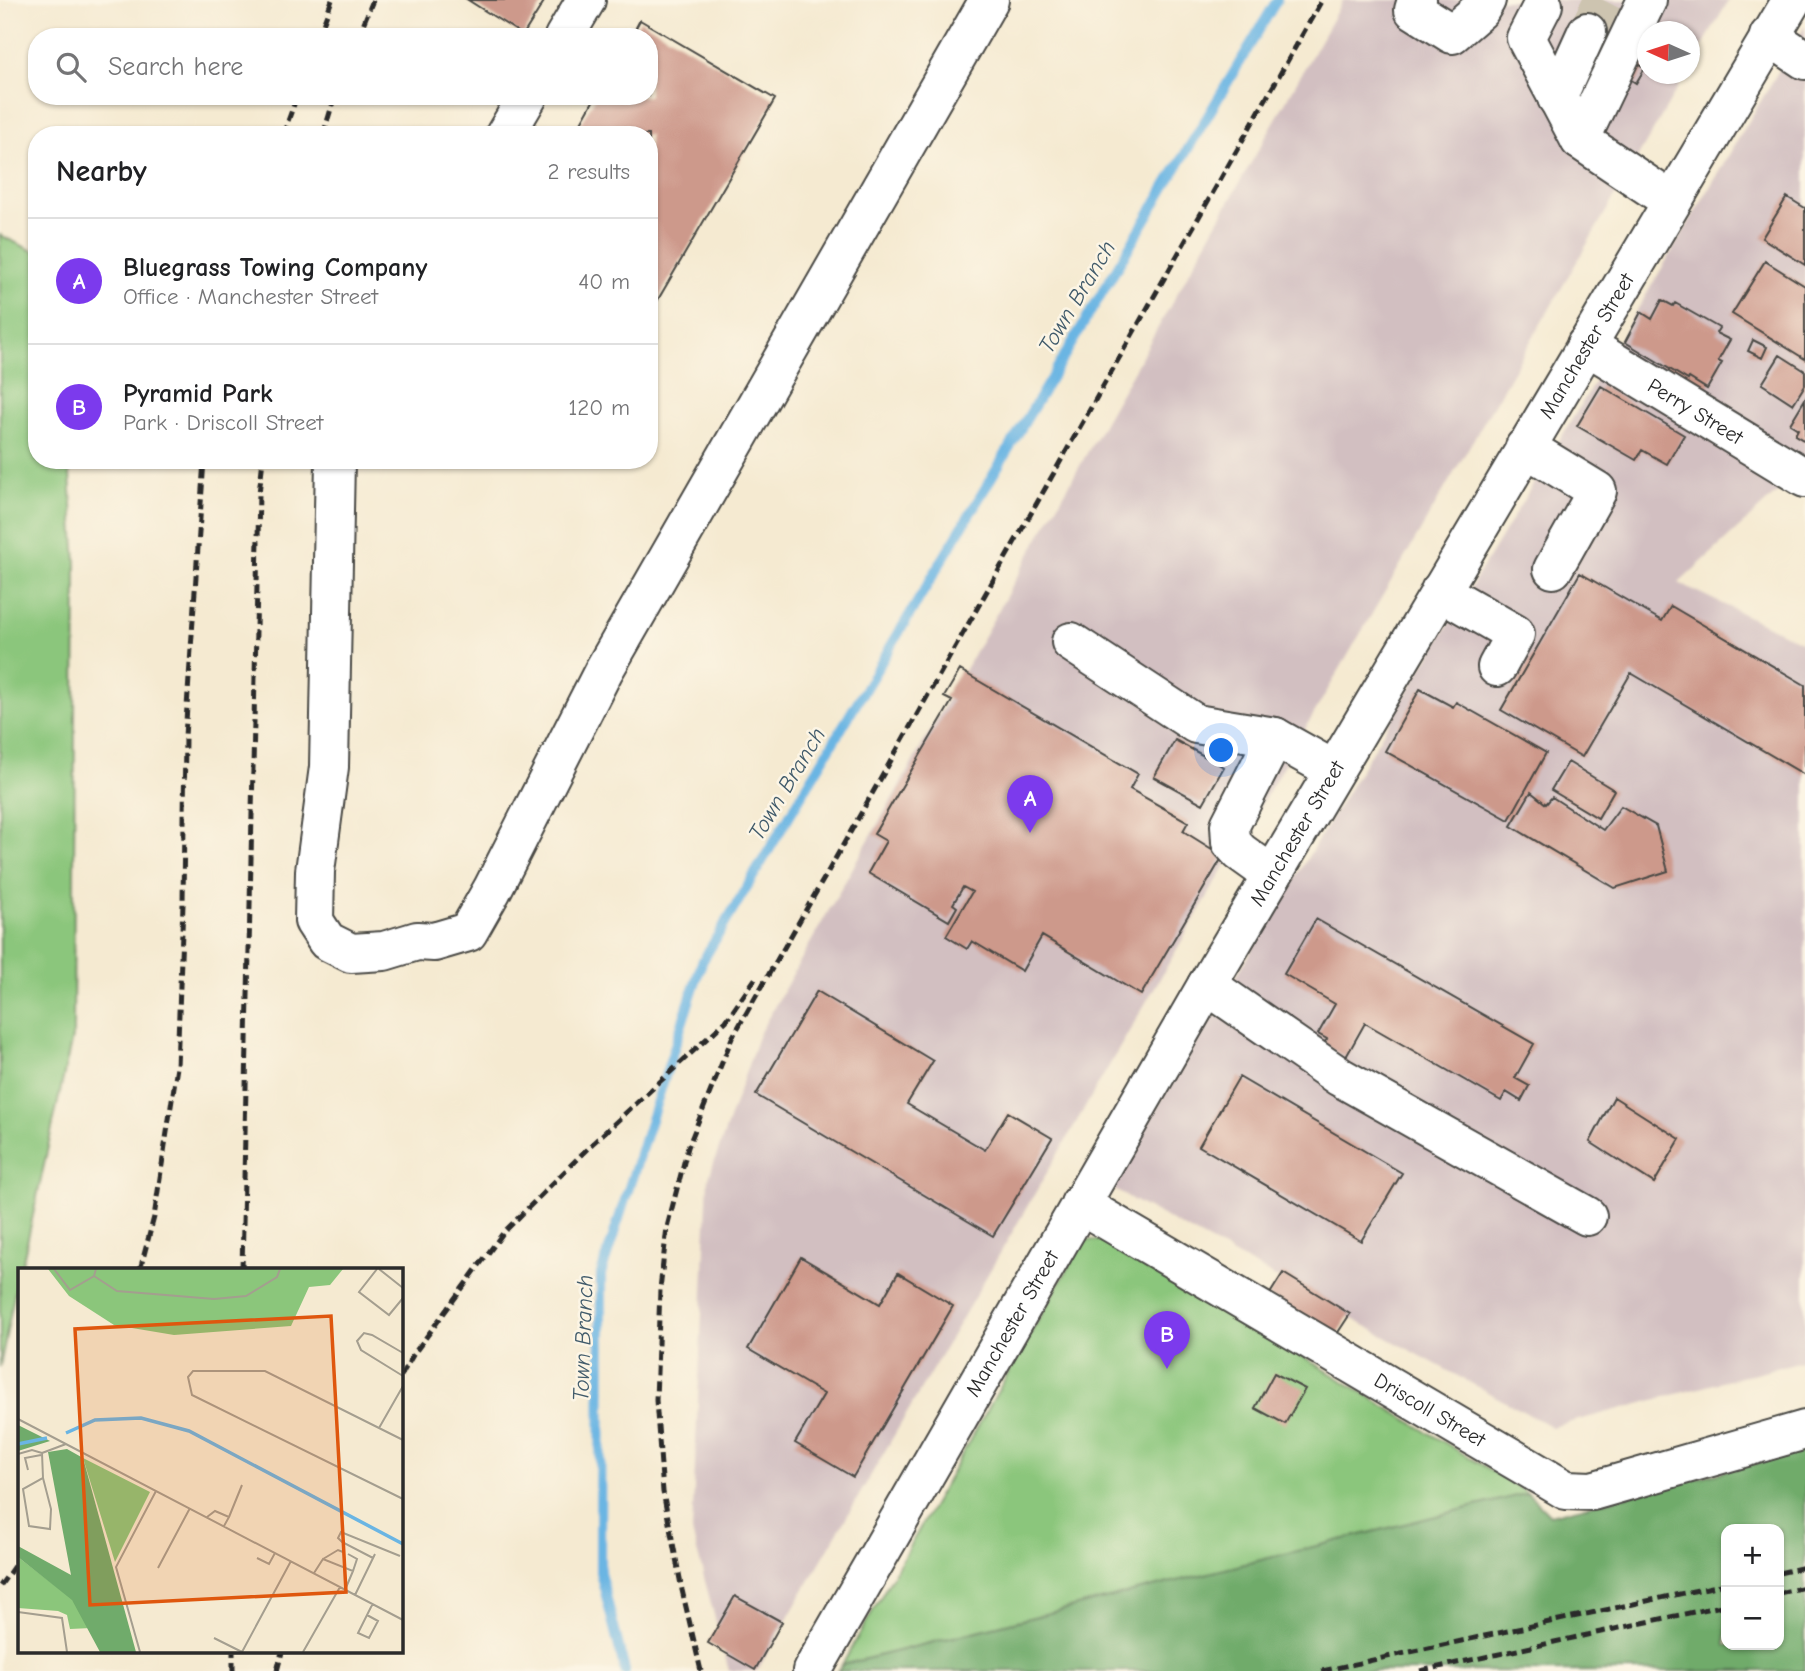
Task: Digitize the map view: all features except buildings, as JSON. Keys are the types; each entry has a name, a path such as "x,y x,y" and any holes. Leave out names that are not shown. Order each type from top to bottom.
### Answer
{"main road":[{"path":"569,28 586,0"},
{"path":"335,469 329,767 315,871 314,921 327,941 351,953 384,951 417,941 435,942 468,932 604,670 989,0"},
{"path":"1417,0 1414,10 1452,34 1480,10 1486,0"},
{"path":"1580,140 1647,0"},
{"path":"1783,10 1805,60"},
{"name":"Manchester Street","path":"812,1671 1207,985 1783,10"},
{"path":"1549,82 1565,18 1526,38 1549,82 1580,140 1671,201"},
{"path":"510,126 523,105"},
{"name":"Perry Street","path":"1586,345 1805,478"},
{"path":"1525,447 1597,491 1553,569"},
{"path":"1440,591 1515,634 1497,667"},
{"path":"1071,642 1196,724 1275,737 1334,770"},
{"path":"1272,875 1240,852 1231,842 1230,825 1275,737"},
{"path":"1207,985 1340,1077 1587,1216"},
{"name":"Driscoll Street","path":"1080,1204 1566,1490 1592,1491 1805,1430"}],"shaded area":[{"path":"1343,0 1729,0 1700,51 1700,21 1637,21 1637,84 1680,84 757,1671 729,1671 692,1532 708,1180 759,1034"},
{"path":"1805,26 1805,467 1679,583 1805,644 1805,1360 1552,1427 1109,1187 1597,378"}],"green space":[{"path":"0,235 28,249 28,469 70,469 76,563 73,1033 21,1268 18,1268 0,1367"},
{"path":"1084,1240 1108,1241 1119,1245 1528,1493 842,1665"},
{"path":"1805,1451 1805,1671 838,1671 842,1665 1528,1493 1550,1515"}],"waterway":[{"name":"Town Branch","path":"625,1671 600,1572 601,1274 702,962 1277,0"}],"tunnel":[{"path":"1587,32 1603,0"}],"railway":[{"path":"321,28 332,0"},
{"path":"362,28 373,0"},
{"path":"701,1671 663,1492 656,1400 660,1289 667,1227 688,1147 732,1038 1322,0"},
{"path":"286,126 294,105"},
{"path":"326,126 332,105"},
{"path":"141,1268 154,1217 177,1067 185,736 203,469"},
{"path":"242,1268 259,493 262,469"},
{"path":"402,1374 413,1355 503,1233 592,1144 726,1021 757,976"},
{"path":"0,1586 18,1560"},
{"path":"1784,1572 1805,1567"},
{"path":"1322,1671 1721,1585"},
{"path":"1784,1592 1805,1587"},
{"path":"1420,1671 1721,1606"},
{"path":"233,1654 233,1671"},
{"path":"277,1671 281,1654"}],"place":[{"name":"Bluegrass Towing Company","path":"1030,833"},
{"name":"Pyramid Park","path":"1167,1369"}]}
